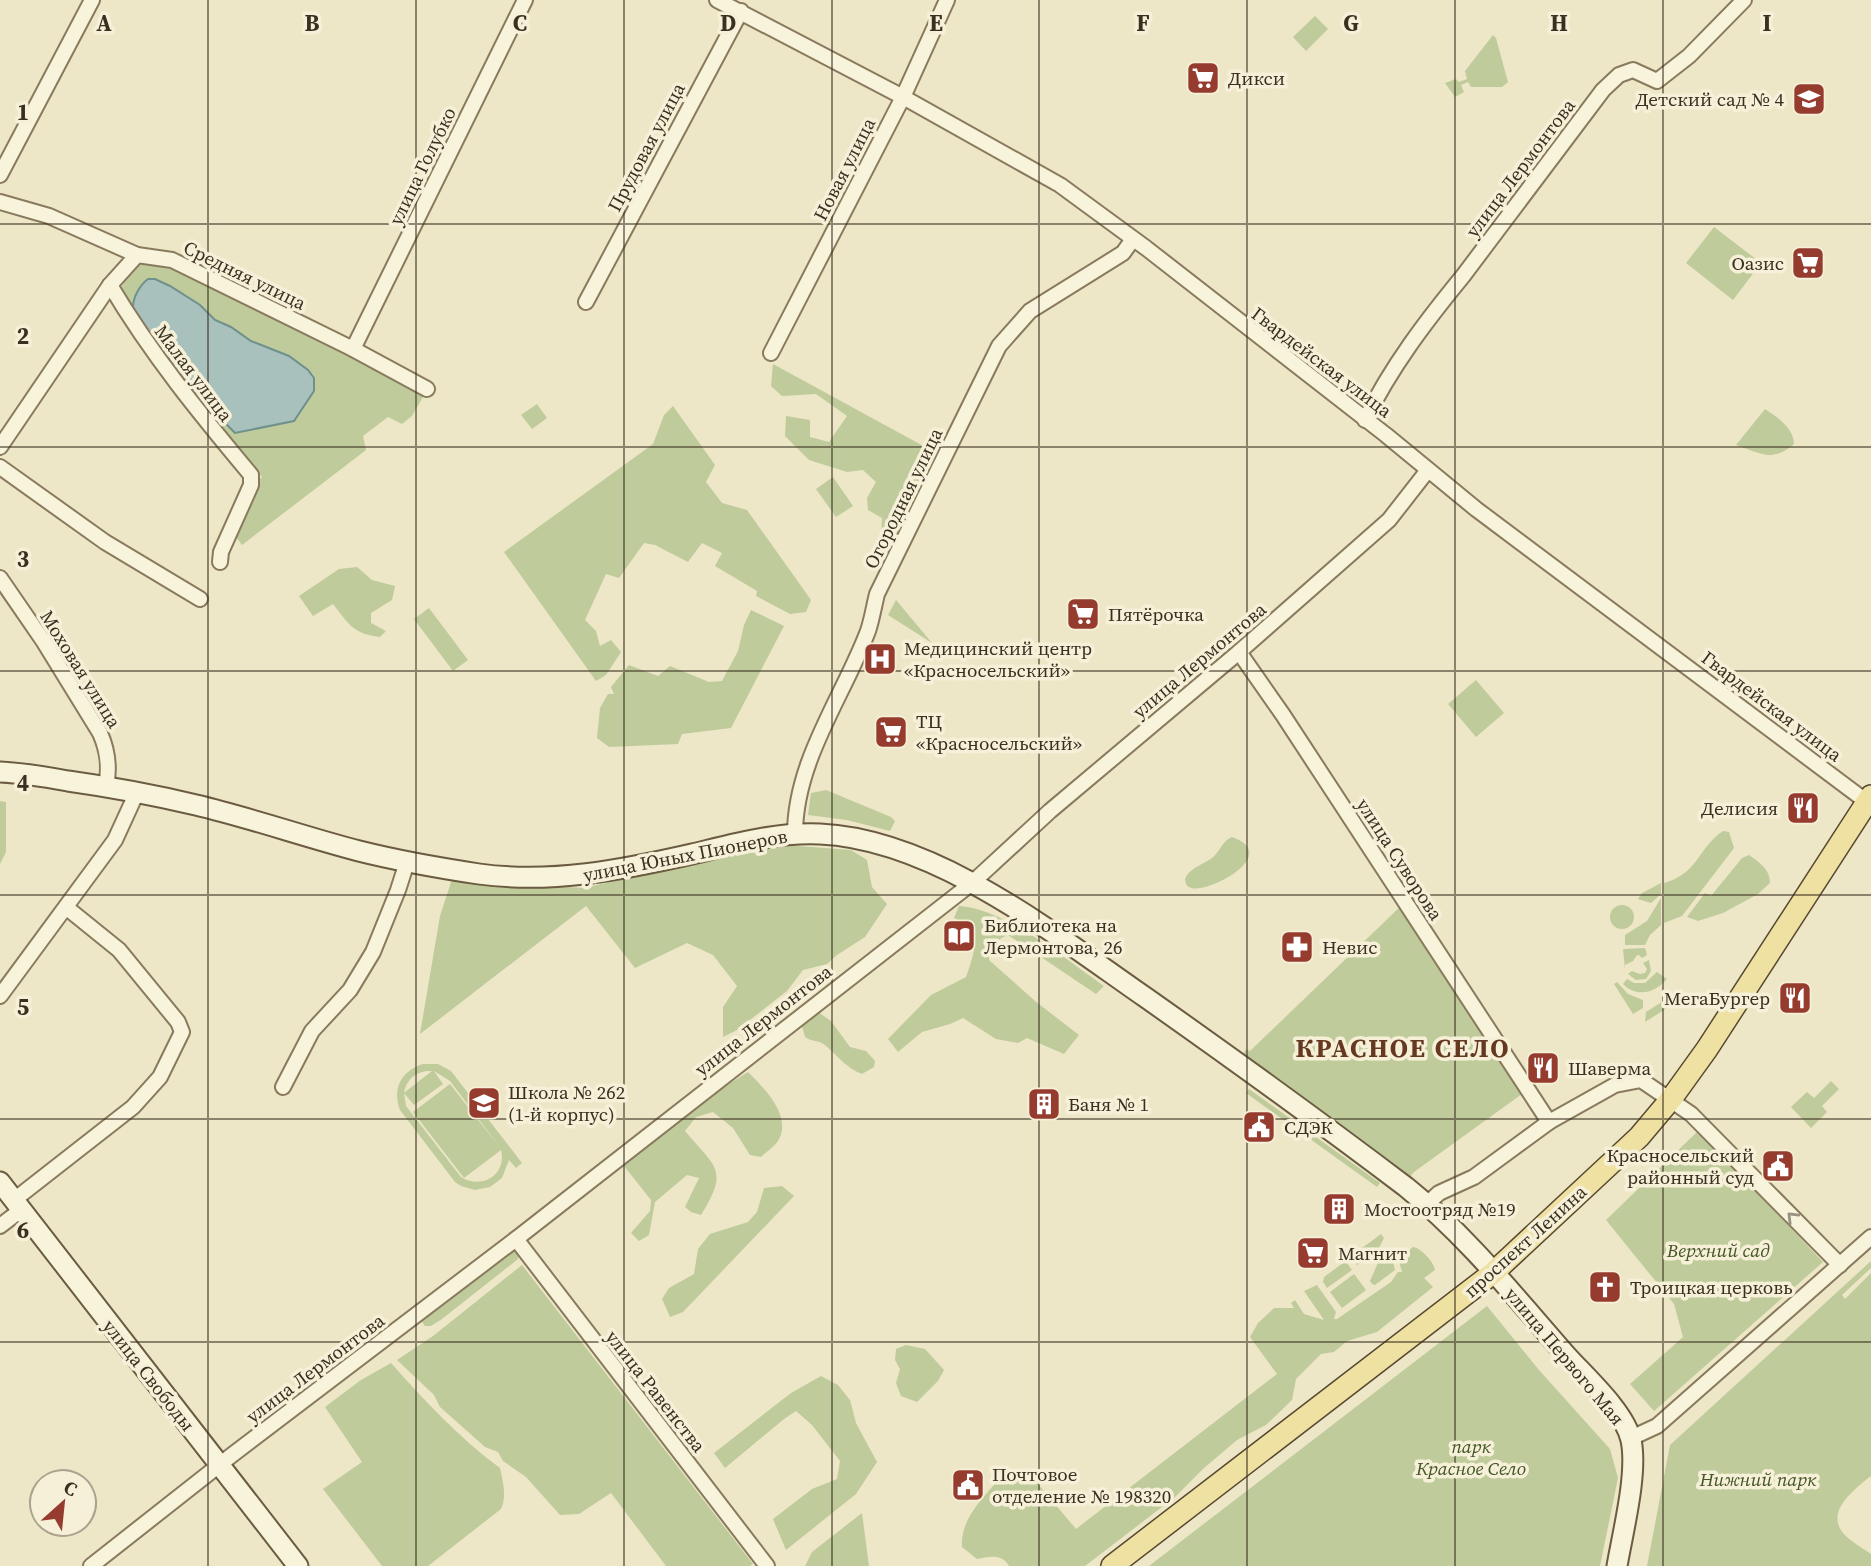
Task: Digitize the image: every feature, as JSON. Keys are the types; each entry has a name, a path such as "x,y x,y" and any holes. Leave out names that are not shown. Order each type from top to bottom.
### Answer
{"main road":[{"name":"улица Юных Пионеров","path":"0,772 137,792 407,862 484,875 586,875 767,837 795,834 860,839 892,848 972,883 1022,913 1161,1009 1427,1204 1493,1273"},
{"name":"проспект Ленина","path":"1112,1566 1493,1273 1639,1136 1671,1099 1707,1049 1870,801"},
{"name":"улица Свободы","path":"0,1182 298,1566"},
{"name":"улица Первого Мая","path":"1493,1273 1601,1394 1623,1421 1631,1438 1633,1463 1617,1566"}],"street":[{"path":"0,175 92,0"},
{"name":"улица Голубко","path":"354,349 525,0"},
{"name":"Гвардейская улица","path":"717,0 904,97 1060,185 1366,420 1428,471 1870,801"},
{"name":"Новая улица","path":"771,353 904,97 947,0"},
{"name":"улица Лермонтова","path":"1366,420 1384,382 1439,305 1603,90 1619,75 1633,70 1657,81 1689,55 1744,0"},
{"name":"Прудовая улица","path":"586,302 741,11"},
{"name":"Средняя улица","path":"0,202 49,216 137,255 172,260 354,349 426,389"},
{"name":"Огородная улица","path":"795,834 795,819 803,778 868,629 877,594 999,346 1030,311 1123,253 1133,239"},
{"path":"0,447 110,285 137,255"},
{"name":"Малая улица","path":"110,285 131,320 184,395 251,475 252,480 221,552 220,562"},
{"path":"0,467 105,542 200,599"},
{"name":"улица Лермонтова","path":"91,1566 972,883 1050,811 1239,652 1389,520 1428,471"},
{"name":"Моховая улица","path":"0,578 44,642 100,733 106,747 109,770 106,786"},
{"name":"улица Суворова","path":"1239,652 1549,1122"},
{"path":"0,996 115,840 137,792"},
{"path":"284,1087 312,1031 345,996 373,952 407,862"},
{"path":"0,1226 17,1205 133,1107 160,1077 182,1032 178,1022 119,950 67,908"},
{"path":"1427,1204 1439,1192 1474,1177 1549,1122 1615,1085 1641,1080 1690,1114 1840,1265"},
{"path":"1631,1438 1657,1426 1871,1237"},
{"name":"улица Равенства","path":"516,1239 766,1566"}],"green space":[{"path":"1315,16 1328,29 1306,51 1293,37"},
{"path":"1493,35 1508,82 1502,87 1471,87 1468,82 1461,85 1464,92 1455,97 1445,83 1467,79 1465,71"},
{"path":"1714,227 1761,263 1733,300 1686,263"},
{"path":"145,263 195,277 401,379 424,395 412,416 402,424 388,417 363,436 366,450 242,545 234,534 262,477 137,323 121,288 133,268","holes":["148,279 155,279 200,305 215,320 251,341 289,356 308,370 314,378 314,391 294,420 235,433 211,409 146,333 137,317 133,307 136,295 142,284"]},
{"path":"773,364 938,454 892,548 881,541 882,518 868,510 867,498 876,482 863,470 847,472 809,460 785,436 786,416 810,420 810,437 829,442 847,416 816,394 782,396 771,386"},
{"path":"537,404 547,418 532,429 521,415"},
{"path":"673,406 715,465 706,482 722,503 747,510 811,600 806,612 790,614 756,596 757,591 715,566 722,553 702,543 688,562 655,545 644,543 619,578 606,574 585,620 596,631 600,646 611,640 621,652 606,675 596,681 504,552 653,444 664,415"},
{"path":"1765,409 1784,424 1793,438 1794,444 1773,455 1736,445"},
{"path":"833,477 853,506 836,517 816,489"},
{"path":"357,567 372,580 395,586 392,600 371,613 371,623 386,631 380,637 357,631 333,604 313,616 299,596 339,569"},
{"path":"896,600 932,643 888,615"},
{"path":"429,608 468,660 453,671 414,619"},
{"path":"751,610 784,626 731,728 682,734 678,744 609,747 597,738 600,708 608,694 614,694 611,687 629,665 658,676 670,666 709,682 722,681 738,651 744,625"},
{"path":"1476,680 1504,713 1476,737 1448,704"},
{"path":"826,790 891,817 895,821 890,831 847,820 808,815 811,793"},
{"path":"0,801 6,802 6,852 0,864"},
{"path":"1723,831 1729,832 1734,848 1682,916 1664,923 1664,883 1675,879 1691,867"},
{"path":"1232,837 1246,845 1249,853 1246,863 1237,872 1211,885 1199,888 1188,886 1185,879 1187,875 1213,857"},
{"path":"772,844 851,850 867,860 872,887 887,904 865,937 827,964 803,970 787,991 737,1030 723,1037 723,1007 737,986 713,955 687,943 635,968 586,906 420,1034 440,916 452,879 584,888"},
{"path":"1749,855 1766,870 1770,883 1758,894 1723,913 1698,921 1687,917 1705,893 1711,896 1742,858"},
{"path":"1661,883 1661,894 1651,903 1638,899 1642,893"},
{"path":"1661,898 1661,925 1650,935 1645,945 1625,945 1625,935 1647,921"},
{"path":"1403,904 1522,1094 1408,1179 1242,1057 1246,1049 1250,1051"},
{"path":"1622,905 1630,909 1634,917 1630,925 1622,929 1614,925 1610,917 1614,909"},
{"path":"959,906 977,909 1015,925 1104,986 1096,994 1008,935 992,948 989,960 1079,1035 1064,1054 1027,1038 1018,1043 996,1039 963,1018 922,1032 898,1052 888,1039 931,995 966,977 974,943 969,929 954,918"},
{"path":"1645,948 1647,955 1642,958 1637,955 1625,965 1625,969 1623,949"},
{"path":"1649,960 1651,971 1646,979 1636,980 1628,974 1632,971 1645,973 1647,969 1643,963"},
{"path":"1657,972 1667,979 1657,988 1646,992 1634,991 1623,984 1627,979 1634,983 1645,983"},
{"path":"1617,982 1628,994 1643,1000 1643,1008 1633,1014 1614,984"},
{"path":"1671,996 1675,1003 1645,1022 1646,1012"},
{"path":"818,1012 831,1021 850,1047 866,1051 875,1061 874,1067 862,1074 847,1065 823,1043 805,1037 802,1026"},
{"path":"438,1064 451,1071 522,1163 516,1168 509,1160 502,1178 490,1187 475,1190 455,1182 400,1110 397,1095 400,1082 415,1067","holes":["432,1071 405,1092 404,1092 414,1076","434,1071 450,1081 501,1149 450,1084 413,1112 464,1178 501,1150 500,1167 491,1178 477,1182 469,1181 461,1177 406,1106 404,1093 414,1105 443,1084"]},
{"path":"748,1072 775,1103 779,1112 782,1132 778,1141 761,1157 750,1155 733,1128 713,1112 696,1117 685,1131 715,1169 717,1178 710,1200 701,1215 685,1207 699,1178 687,1175 655,1202 649,1235 639,1241 631,1233 650,1211 651,1200 624,1166 667,1127"},
{"path":"1831,1081 1839,1089 1822,1106 1827,1112 1811,1128 1791,1107 1807,1092 1814,1098"},
{"path":"1249,1089 1380,1183 1377,1187 1246,1093"},
{"name":"Верхний сад","path":"1698,1131 1823,1262 1654,1411 1630,1384 1683,1337 1674,1304 1606,1220"},
{"path":"782,1186 794,1196 683,1312 670,1317 662,1299 669,1288 694,1274 698,1249 710,1234 748,1222 757,1212 764,1188"},
{"path":"1381,1234 1384,1238 1378,1250 1357,1265 1353,1259 1354,1254"},
{"path":"1413,1247 1430,1259 1434,1267 1435,1270 1424,1278 1433,1287 1377,1332 1347,1341 1334,1352 1321,1354 1296,1379 1292,1400 1266,1425 1237,1440 1175,1497 1085,1566 1009,1566 999,1558 977,1559 962,1547 962,1536 970,1516 1003,1473 1033,1478 1076,1529 1277,1374 1250,1337 1258,1323 1274,1308 1294,1308 1291,1303 1295,1300 1304,1314 1324,1320 1304,1291 1317,1285 1336,1312 1334,1319 1337,1319 1391,1282 1398,1272 1402,1272 1398,1258"},
{"path":"512,1250 519,1255 518,1259 442,1319 431,1326 425,1326 423,1317"},
{"path":"1390,1250 1395,1270 1375,1285 1372,1284 1370,1281 1381,1256"},
{"name":"Нижний парк","path":"1871,1261 1871,1268 1842,1295 1845,1299 1871,1273 1871,1476 1842,1504 1838,1521 1840,1529 1848,1538 1871,1554 1871,1566 1647,1566 1670,1445"},
{"path":"1347,1263 1352,1270 1327,1288 1323,1282 1324,1277"},
{"path":"522,1265 753,1564 666,1566 611,1493 579,1514 560,1515 526,1477 503,1461 498,1452 485,1447 440,1407 434,1395 397,1360 433,1336"},
{"path":"1354,1274 1366,1290 1342,1308 1330,1292"},
{"name":"парк Красное Село","path":"1487,1306 1539,1370 1610,1449 1618,1478 1600,1566 1149,1566"},
{"path":"906,1345 925,1349 944,1370 938,1381 917,1402 901,1396 896,1383 900,1369 895,1360 896,1349"},
{"path":"391,1363 456,1432 500,1468 503,1484 504,1499 501,1509 428,1566 382,1566 323,1489 362,1462 325,1407 361,1380"},
{"path":"821,1376 838,1385 850,1400 856,1423 877,1462 856,1494 786,1550 773,1519 812,1489 837,1479 840,1461 812,1425 796,1411 725,1468 714,1453 791,1393"},
{"path":"862,1513 869,1566 805,1566 812,1552"}],"water":[{"path":"148,279 155,279 170,286 200,305 215,320 251,341 289,356 308,370 314,378 314,391 294,421 235,433 177,371 146,333 133,307 134,299"}],"place":[{"name":"Дикси","path":"1203,78"},
{"name":"Детский сад № 4","path":"1809,99"},
{"name":"Оазис","path":"1808,263"},
{"name":"Пятёрочка","path":"1083,614"},
{"name":"Медицинский центр «Красносельский»","path":"880,659"},
{"name":"ТЦ «Красносельский»","path":"891,732"},
{"name":"Делисия","path":"1803,808"},
{"name":"Библиотека на Лермонтова, 26","path":"959,936"},
{"name":"Невис","path":"1297,947"},
{"name":"МегаБургер","path":"1795,998"},
{"name":"Шаверма","path":"1543,1068"},
{"name":"Школа № 262 (1-й корпус)","path":"484,1103"},
{"name":"Баня № 1","path":"1044,1104"},
{"name":"СДЭК","path":"1259,1127"},
{"name":"Красносельский районный суд","path":"1778,1166"},
{"name":"Мостоотряд №19","path":"1339,1209"},
{"name":"Магнит","path":"1313,1253"},
{"name":"Троицкая церковь","path":"1605,1287"},
{"name":"Почтовое отделение № 198320","path":"968,1485"}],"district":[{"name":"КРАСНОЕ СЕЛО","path":"1403,1048"}]}
